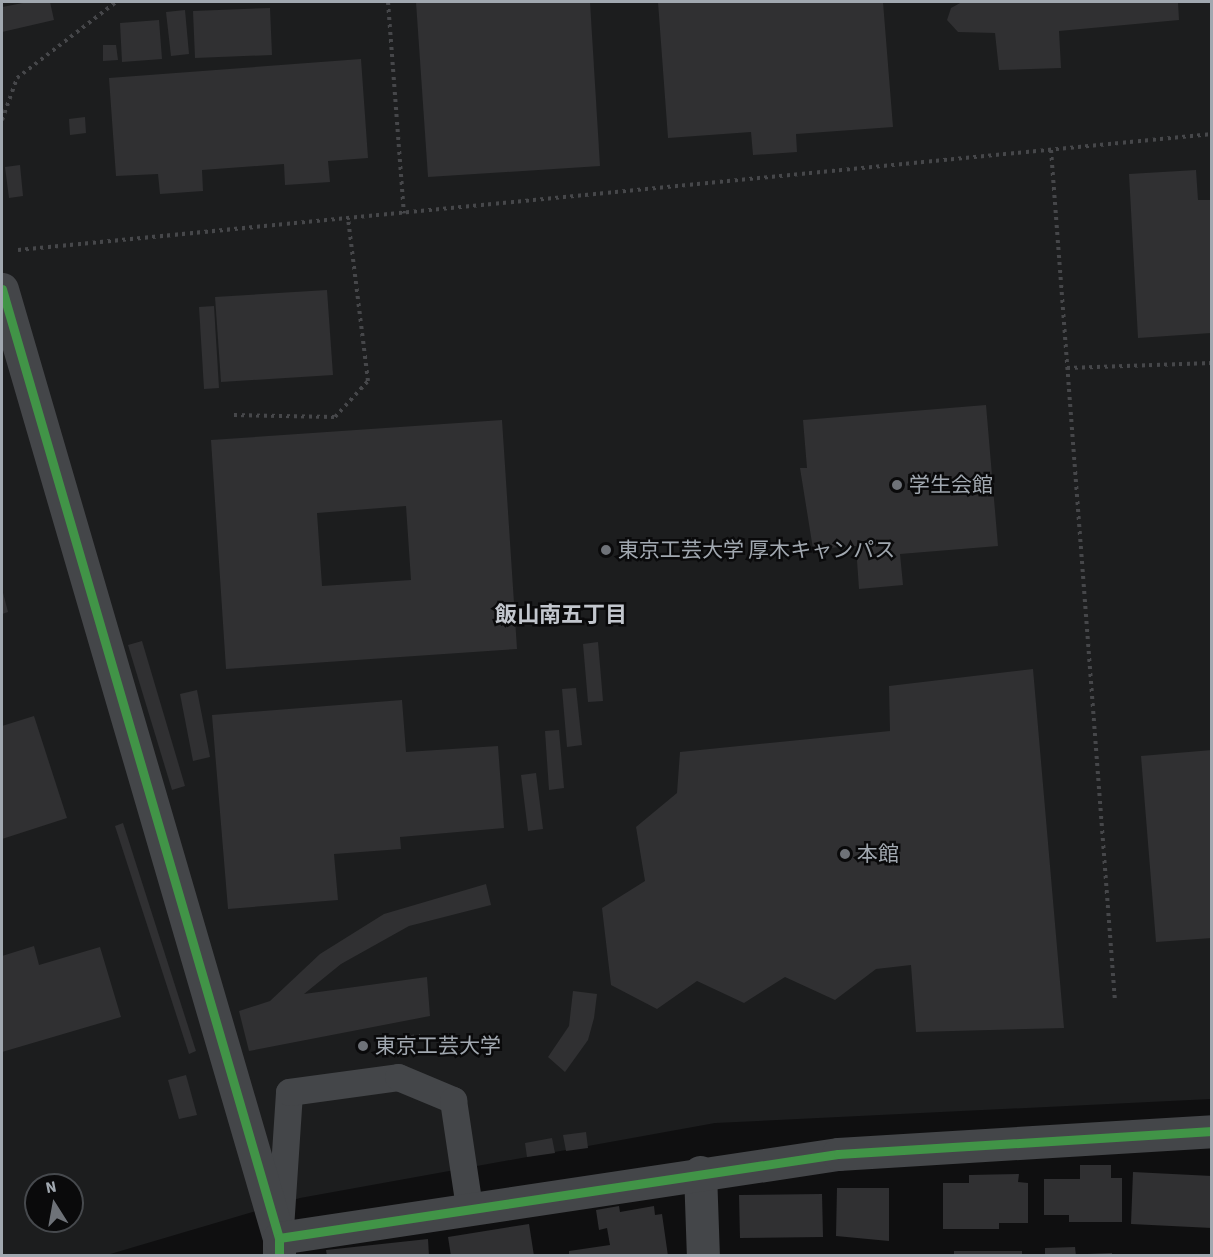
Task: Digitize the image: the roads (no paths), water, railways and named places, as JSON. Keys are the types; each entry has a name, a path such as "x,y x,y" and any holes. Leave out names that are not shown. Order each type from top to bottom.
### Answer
{"street":[{"path":"2,289 279,1247 469,1206 838,1154 1212,1131"},
{"path":"699,1172 703,1256"}],"lane":[{"path":"279,1247 289,1092 398,1077 453,1100 469,1206"}],"place":[{"name":"学生会館","path":"897,485"},
{"name":"東京工芸大学 厚木キャンパス","path":"606,550"},
{"name":"本館","path":"845,854"},
{"name":"東京工芸大学","path":"363,1046"}],"district":[{"name":"飯山南五丁目","path":"561,616"}]}
